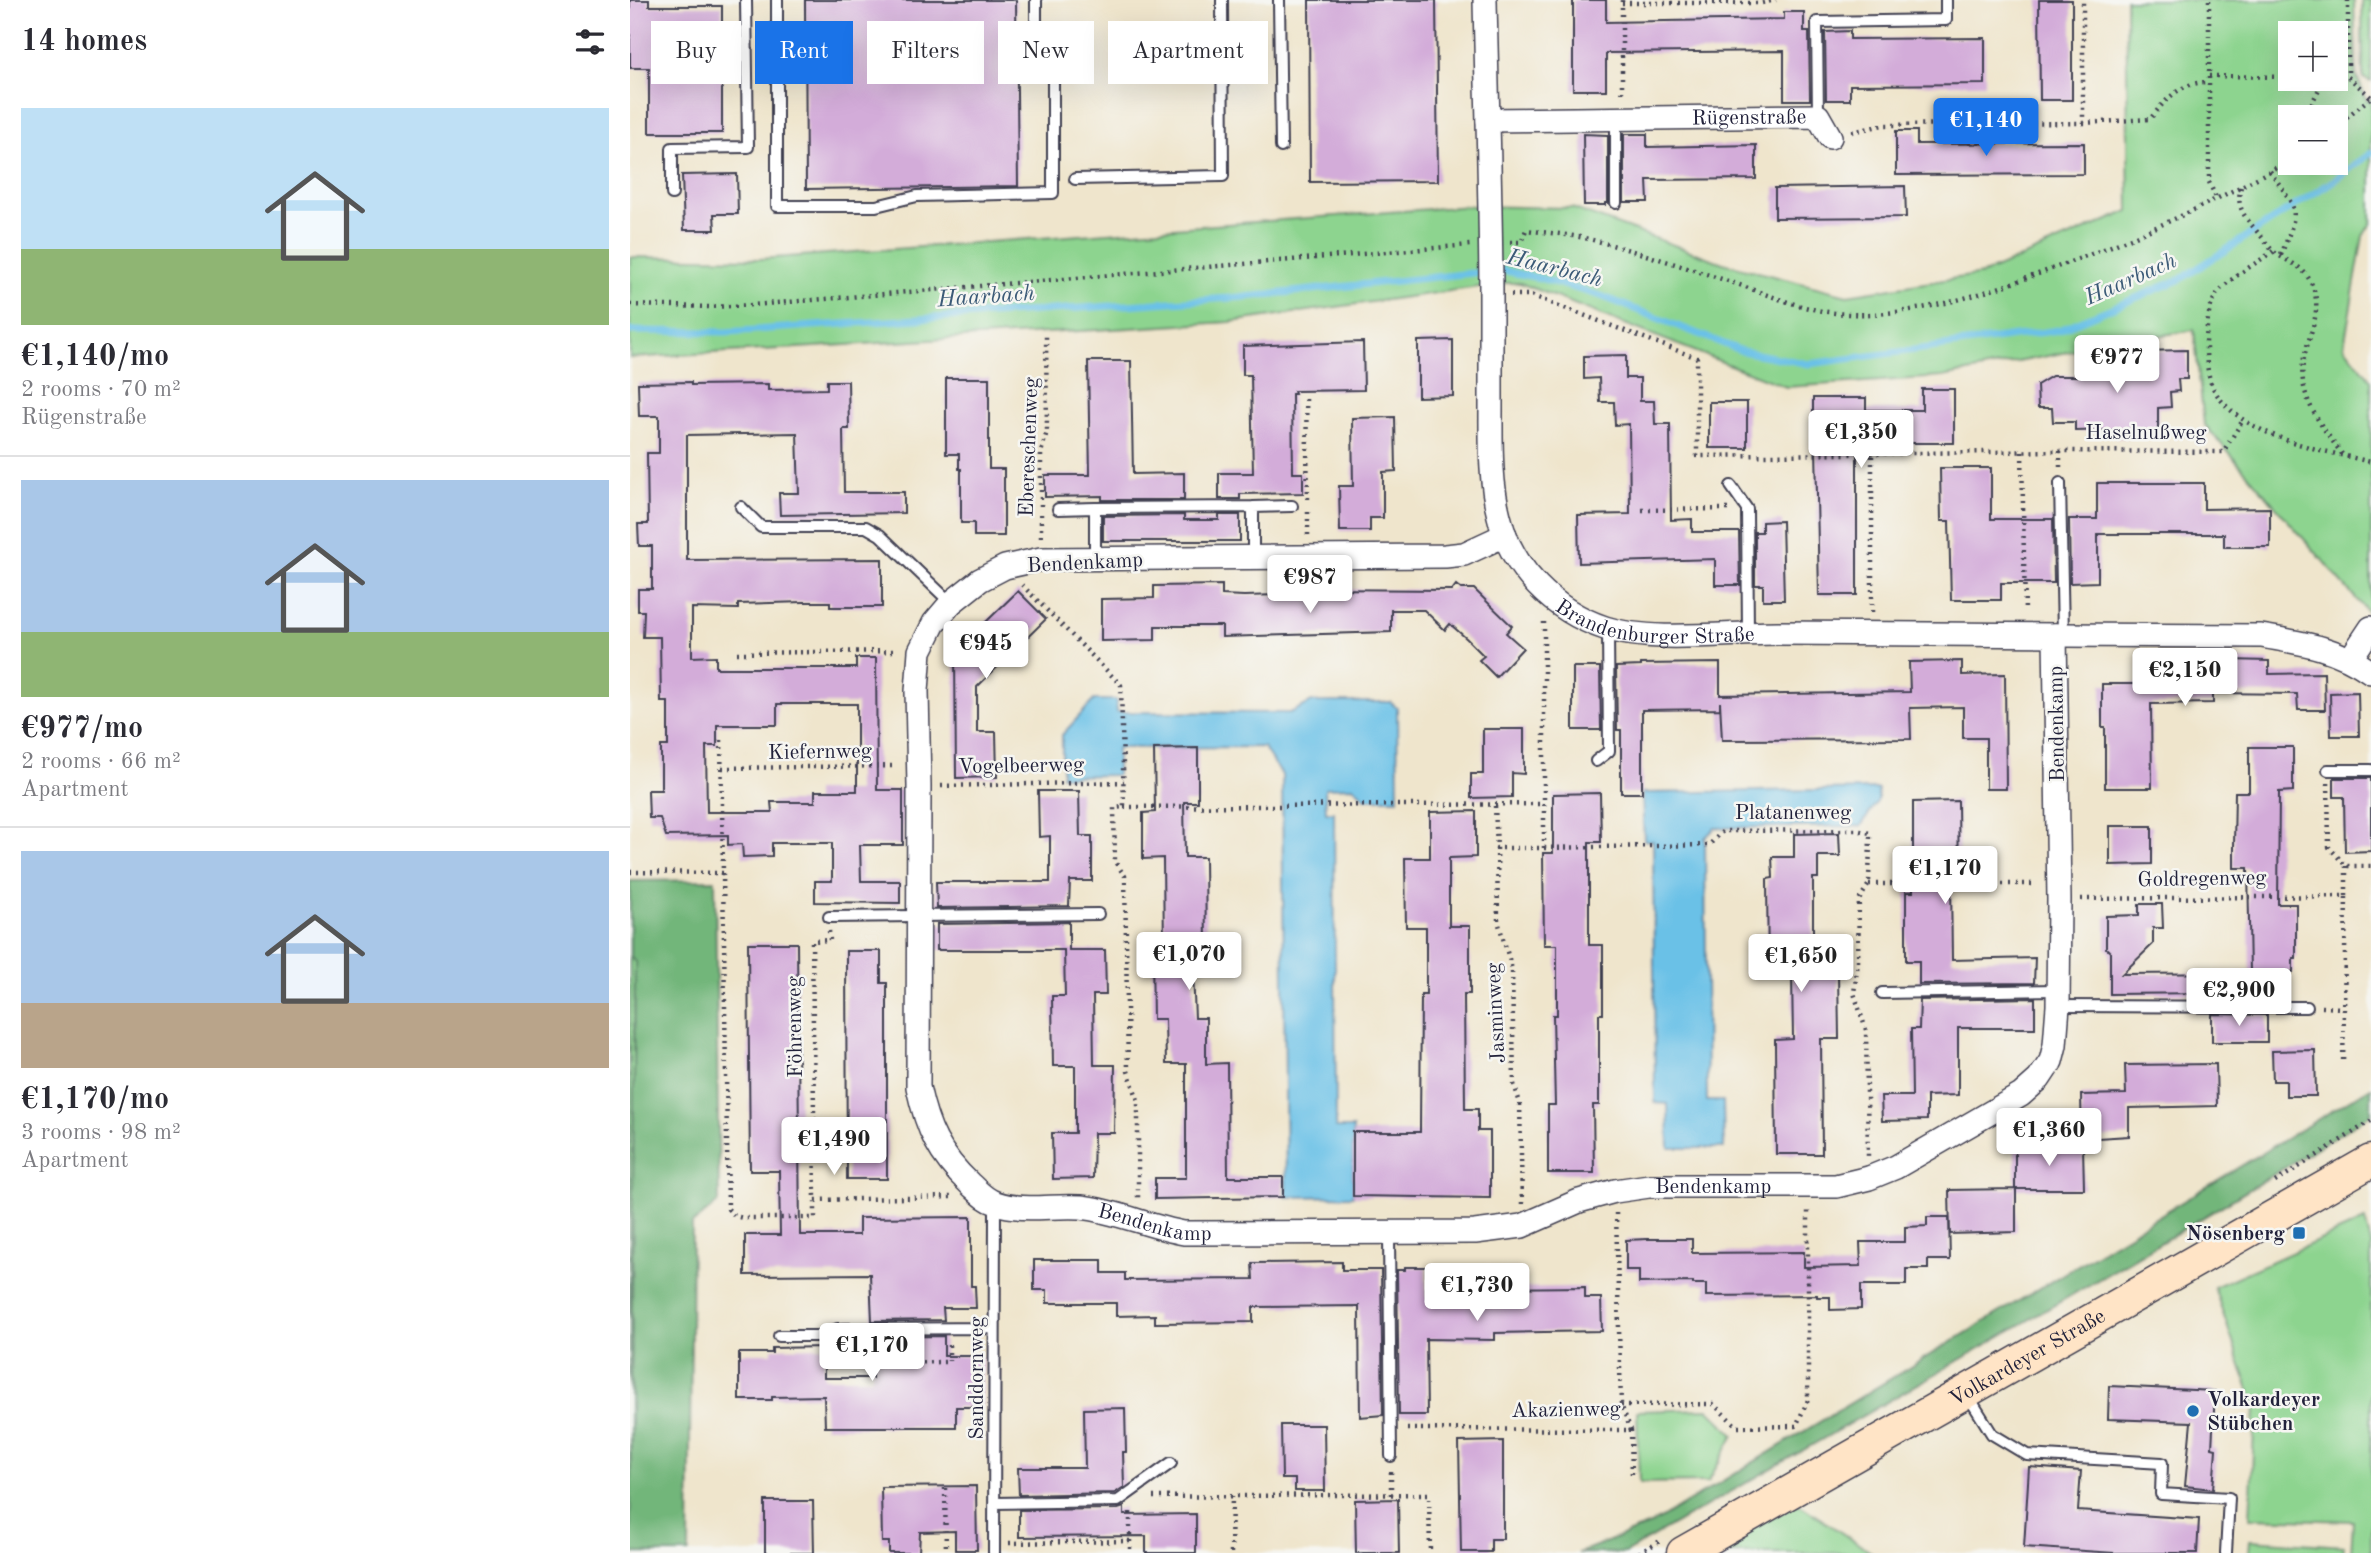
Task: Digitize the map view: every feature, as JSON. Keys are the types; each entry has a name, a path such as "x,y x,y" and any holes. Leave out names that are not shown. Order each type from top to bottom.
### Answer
{"main road":[{"name":"Volkardeyer Straße","path":"1683,1553 2371,1161"}],"street":[{"name":"Brandenburger Straße","path":"1485,0 1491,295 1491,458 1499,516 1506,535 1521,565 1544,593 1583,620 1635,635 1748,633 2261,636 2316,645 2351,658 2371,672"},
{"name":"Rügenstraße","path":"1488,120 1818,116 1830,137"},
{"name":"Bendenkamp","path":"1506,535 1464,554 1445,556 1041,559 1005,567 980,580 951,603 933,623 920,651 917,691 918,1087 924,1116 935,1140 952,1166 989,1200 1019,1206 1080,1207 1139,1221 1159,1229 1184,1233 1475,1233 1522,1226 1579,1201 1615,1191 1649,1186 1836,1186 1869,1178 1896,1167 2021,1095 2039,1079 2051,1061 2055,1045 2058,998 2059,635"},
{"path":"2351,658 2371,628"}],"lane":[{"path":"672,194 672,148 747,147 746,0"},
{"path":"777,0 777,206 876,206 917,196 1053,194 1053,76 1037,51 1036,0"},
{"path":"1075,179 1223,176 1222,0"},
{"path":"1279,0 1281,147"},
{"path":"1818,116 1817,22 1946,20 1946,0"},
{"path":"1616,203 1619,120"},
{"path":"2059,635 2060,483"},
{"path":"1731,486 1747,509 1748,633"},
{"path":"1058,509 1292,506"},
{"path":"741,507 761,527 866,527 880,534 951,603"},
{"path":"1253,507 1253,558"},
{"path":"1095,508 1096,559"},
{"path":"1596,761 1609,751 1608,629"},
{"path":"2328,770 2371,770"},
{"path":"829,917 1098,914"},
{"path":"1882,993 2307,1007"},
{"name":"Sanddornweg","path":"989,1200 995,1328 994,1548"},
{"path":"1389,1233 1391,1456"},
{"path":"779,1336 822,1336 838,1329 995,1328"},
{"path":"1966,1392 1992,1434 2026,1455 2162,1462 2161,1494 2229,1498 2226,1553"},
{"path":"995,1503 1118,1501 1171,1463"}],"path":[{"path":"1619,120 1622,2 1762,3 1776,0"},
{"path":"2083,0 2083,123"},
{"path":"2209,0 2209,182 2217,201"},
{"path":"2348,0 2348,21"},
{"name":"Rügenstraße","path":"1830,137 1883,125 2083,123 2150,119 2164,102 2191,83 2209,79 2278,77"},
{"path":"2348,77 2371,97 2348,116"},
{"path":"630,305 753,305 1521,242 1526,230 1570,236 1690,269 1802,307 1843,314 1869,313 1924,306 1994,289 2103,250 2217,201 2278,167"},
{"path":"2270,172 2294,206 2295,220 2281,255"},
{"path":"2241,187 2238,199 2242,214 2273,251 2299,267 2312,285 2317,307 2302,365 2303,382 2316,419 2343,455"},
{"path":"2273,251 2215,296 2206,348 2212,385 2225,403 2244,420 2297,445 2371,462"},
{"name":"Haselnußweg","path":"1491,295 1530,295 1697,358 1697,456 2223,452 2244,420"},
{"name":"Ebereschenweg","path":"1041,559 1041,453 1047,431 1046,335"},
{"path":"1306,399 1309,557"},
{"path":"2022,452 2025,635"},
{"path":"1872,453 1872,634"},
{"path":"1642,510 1747,509"},
{"path":"1005,567 1121,685 1124,807"},
{"path":"1497,848 1544,848 1544,593"},
{"path":"737,653 920,651"},
{"path":"721,740 728,1209 735,1216 743,1218 815,1218 815,1200 989,1200"},
{"name":"Kiefernweg","path":"722,768 918,776"},
{"path":"2328,770 2329,847 2346,866 2343,1064"},
{"name":"Vogelbeerweg","path":"918,776 1124,782"},
{"path":"1139,1221 1138,1100 1128,1071 1125,876 1115,862 1114,808 1544,804"},
{"name":"Jasminweg","path":"1494,806 1498,921 1512,969 1514,1084 1520,1103 1522,1226"},
{"name":"Platanenweg","path":"1544,848 1709,845 1723,831 1856,830 1870,833 1869,884 1859,900 1858,962 1854,993 1866,1030 1869,1178"},
{"path":"2346,866 2371,866"},
{"path":"630,872 723,873"},
{"path":"1869,884 2059,892"},
{"name":"Goldregenweg","path":"2059,892 2346,896"},
{"name":"Föhrenweg","path":"815,1200 813,941 830,940 829,917"},
{"path":"1621,1405 1713,1404 1738,1427 1796,1426 1808,1400 1808,1187"},
{"name":"Akazienweg","path":"1390,1429 1631,1430 1621,1405 1615,1191"},
{"path":"851,1329 852,1363 949,1363 950,1327"},
{"path":"1631,1430 1632,1476"},
{"path":"1391,1456 1391,1495"},
{"path":"945,1488 946,1553"},
{"path":"1145,1499 1429,1494 1430,1553"},
{"path":"1231,1553 1232,1496"},
{"path":"1130,1553 1130,1512 1134,1506"},
{"path":"994,1548 1130,1541"}],"green space":[{"path":"2126,0 2354,0 2356,75 2367,101 2371,98 2371,223 2363,236 2344,346 2371,380 2371,616 2204,424 2194,330 2097,346 1943,377 1786,387 1520,283 1507,283 1230,322 630,358 630,257 760,259 1470,206 1572,208 1723,263 1847,295 1983,274 2129,211"},
{"path":"2362,0 2371,0 2371,82 2363,78"},
{"path":"715,880 719,1202 692,1224 689,1553 630,1553 635,962 630,955 630,881"},
{"path":"630,955 635,962 630,1482"},
{"path":"2371,1087 2371,1114 2093,1282 1625,1553 1578,1553 1650,1525"},
{"path":"2365,1220 2371,1244 2371,1553 2351,1553 2353,1521 2250,1518 2255,1407 2214,1287"},
{"path":"1708,1409 1734,1435 1708,1482 1639,1483 1637,1411"},
{"path":"1797,1503 1872,1553 1707,1553"},
{"path":"2250,1540 2344,1546 2343,1553 2249,1553"}],"water":[{"path":"1094,700 1116,700 1117,712 1290,713 1312,702 1390,702 1397,708 1398,799 1366,799 1354,787 1325,788 1326,812 1334,812 1336,1128 1353,1128 1353,1196 1286,1197 1282,775 1263,747 1117,748 1117,775 1062,776 1062,735"},
{"path":"1878,789 1878,800 1861,826 1715,828 1705,838 1707,1101 1723,1101 1724,1148 1669,1148 1668,1104 1655,1103 1653,841 1644,840 1642,793"}],"building":[{"path":"630,0 649,0 649,6 722,6 722,21 651,21 651,84 722,84 722,133 649,133 649,68 630,68"},
{"path":"805,0 1016,0 1016,21 998,21 998,84 1017,84 1018,186 806,189 805,84 853,84 853,21 805,21"},
{"path":"1309,0 1436,0 1438,181 1310,182"},
{"path":"1573,0 1606,0 1606,22 1784,19 1784,12 1804,12 1804,32 1809,32 1810,100 1784,100 1784,51 1606,53 1606,90 1573,90"},
{"path":"2039,0 2072,0 2072,100 2040,100"},
{"path":"1850,31 1850,39 1985,38 1985,84 1850,85 1850,100 1826,100 1825,32"},
{"path":"1896,131 1917,131 1917,144 2084,143 2084,174 1896,175"},
{"path":"1583,134 1608,135 1608,203 1605,205 1584,205"},
{"path":"1624,134 1647,134 1647,147 1756,145 1756,179 1647,180 1648,202 1624,202"},
{"path":"737,174 738,214 714,214 715,230 684,230 682,175"},
{"path":"1905,186 1906,217 1775,218 1775,188"},
{"path":"1453,340 1453,396 1418,397 1418,341"},
{"path":"1363,342 1364,390 1294,391 1295,394 1292,394 1293,473 1303,473 1303,493 1240,494 1240,499 1219,499 1219,473 1253,473 1251,375 1243,375 1243,346"},
{"path":"2187,350 2187,379 2178,379 2179,391 2170,392 2171,407 2158,408 2158,438 2115,438 2115,430 2075,431 2075,422 2053,422 2052,408 2038,408 2037,385 2052,376 2085,376 2085,369 2141,367 2140,351"},
{"path":"1626,355 1626,378 1640,378 1640,401 1654,401 1655,424 1670,424 1671,520 1692,519 1692,532 1739,532 1740,585 1715,585 1715,559 1579,563 1578,515 1630,514 1629,424 1615,425 1614,402 1600,402 1599,378 1584,379 1584,356"},
{"path":"1088,361 1131,361 1133,474 1184,473 1184,500 1102,500 1102,496 1045,497 1045,475 1090,475"},
{"path":"946,378 989,378 989,469 1004,469 1004,536 974,536 974,523 961,523 959,454 946,454"},
{"path":"827,381 848,381 849,429 843,429 844,492 904,492 904,513 780,515 779,493 799,493 797,433 687,435 687,560 882,559 882,607 830,607 830,602 804,602 738,604 738,609 692,608 692,657 716,656 716,668 856,668 856,658 876,658 877,790 903,790 903,845 860,845 861,881 900,881 900,903 815,902 815,881 832,881 832,843 772,843 772,856 743,857 742,844 728,845 728,835 666,836 660,818 649,818 648,790 661,790 661,746 668,746 668,702 661,702 660,637 643,637 644,611 638,611 638,589 652,589 652,546 639,546 638,524 648,524 647,453 659,453 659,416 639,416 638,383 768,384 768,390 827,389","holes":["777,704 857,704 857,791 815,791 815,802 771,802 772,812 707,812 706,746 717,746 717,725 777,725"]},
{"path":"1922,389 1954,389 1954,443 1867,443 1867,446 1857,446 1857,595 1819,595 1813,398 1866,398 1866,410 1922,410"},
{"path":"1709,402 1747,402 1747,448 1709,448"},
{"path":"1395,417 1396,471 1383,472 1383,518 1370,518 1370,531 1340,531 1339,486 1353,486 1352,418"},
{"path":"1940,468 1991,468 1991,519 2053,519 2054,583 2001,583 2001,600 1951,600 1949,521 1941,521"},
{"path":"2097,483 2204,483 2204,509 2270,508 2270,547 2224,547 2224,534 2098,534 2098,582 2070,583 2069,519 2097,519"},
{"path":"1184,515 1184,520 1219,520 1219,515 1240,515 1240,541 1103,541 1103,516"},
{"path":"1782,521 1784,600 1763,600 1763,585 1755,585 1755,532 1762,532 1762,522"},
{"path":"1222,585 1222,595 1244,596 1311,594 1311,589 1452,590 1456,585 1461,589 1474,589 1512,626 1506,633 1523,648 1496,677 1479,660 1484,656 1467,639 1450,624 1445,630 1424,610 1391,610 1391,632 1222,637 1222,626 1155,626 1155,640 1101,641 1101,599 1154,598 1154,586"},
{"path":"1018,591 1046,619 977,687 977,732 996,732 997,777 956,778 955,652"},
{"path":"1962,661 1962,675 2005,674 2006,789 1986,789 1986,738 1963,738 1963,707 1910,708 1911,739 1722,740 1720,702 1720,709 1642,710 1642,793 1621,793 1621,730 1617,730 1616,667 1720,663 1720,695 1910,692 1909,662"},
{"path":"2269,661 2269,674 2324,673 2325,710 2298,710 2297,694 2213,693 2213,703 2151,704 2152,788 2105,788 2102,684 2171,684 2171,662"},
{"path":"1573,667 1600,667 1601,730 1573,730"},
{"path":"2358,692 2359,736 2331,736 2330,693"},
{"path":"1483,729 1524,729 1524,774 1512,773 1512,797 1471,798 1471,774 1483,774"},
{"path":"2249,747 2293,747 2293,791 2279,792 2278,904 2296,904 2296,958 2293,958 2293,972 2268,972 2267,999 2212,999 2212,993 2110,994 2110,952 2106,948 2106,916 2139,915 2139,904 2162,904 2163,928 2153,928 2153,944 2122,974 2250,973 2248,868 2234,868 2235,792 2249,792"},
{"path":"1198,748 1198,802 1184,802 1185,857 1205,857 1206,949 1192,949 1195,1018 1206,1018 1206,1064 1227,1063 1228,1177 1283,1177 1283,1197 1155,1199 1155,1178 1186,1178 1186,1064 1166,1064 1165,1019 1153,1019 1152,950 1164,949 1163,858 1143,859 1143,813 1155,812 1154,749"},
{"path":"2334,778 2371,778 2371,851 2345,852 2344,797 2334,797"},
{"path":"1038,791 1079,791 1080,836 1092,836 1092,881 1070,881 1069,906 937,908 936,882 1050,882 1050,836 1039,837"},
{"path":"1600,793 1601,842 1589,842 1589,945 1603,945 1603,1014 1599,1014 1599,1105 1593,1105 1594,1173 1548,1173 1548,1105 1555,1105 1553,1015 1557,1015 1557,945 1544,945 1543,853 1553,853 1553,794"},
{"path":"1958,801 1959,880 1951,880 1952,960 2035,958 2034,983 1919,984 1919,961 1906,961 1906,892 1913,892 1913,802"},
{"path":"1476,811 1476,857 1449,858 1449,926 1470,926 1470,994 1464,994 1465,1109 1478,1109 1478,1131 1490,1131 1490,1198 1353,1196 1353,1132 1420,1132 1421,994 1426,994 1426,927 1406,927 1405,858 1430,858 1430,812"},
{"path":"2110,826 2152,826 2152,864 2110,865"},
{"path":"1839,833 1840,856 1818,856 1818,878 1813,878 1813,972 1838,971 1839,1039 1821,1039 1822,1154 1776,1154 1775,1040 1793,1039 1792,972 1768,972 1767,879 1773,878 1772,857 1794,857 1794,834"},
{"path":"1069,922 1069,950 1105,950 1106,995 1093,995 1094,1065 1115,1065 1114,1133 1094,1133 1093,1178 1053,1179 1052,1133 1075,1133 1075,1066 1053,1066 1052,996 1065,996 1064,950 937,950 937,924"},
{"path":"748,943 797,943 800,1235 859,1235 859,1218 971,1217 971,1286 975,1286 976,1308 943,1308 944,1320 872,1321 870,1274 745,1275 745,1235 780,1235 779,1171 750,1171"},
{"path":"846,951 881,951 881,983 887,983 887,1179 847,1179"},
{"path":"2035,998 2035,1028 1958,1028 1958,1095 1927,1096 1927,1120 1882,1121 1881,1096 1912,1096 1911,1029 1919,1029 1920,1000"},
{"path":"2212,1014 2267,1015 2267,1042 2212,1042"},
{"path":"2315,1050 2316,1096 2286,1096 2286,1081 2273,1081 2272,1051"},
{"path":"2216,1064 2217,1106 2129,1108 2129,1136 2082,1139 2081,1095 2126,1094 2125,1065"},
{"path":"2083,1146 2084,1189 2015,1189 2015,1147"},
{"path":"2016,1189 2016,1232 1950,1234 1949,1190"},
{"path":"1927,1217 1949,1217 1950,1260 1928,1260 1928,1269 1906,1269 1906,1285 1861,1285 1861,1309 1830,1310 1830,1297 1817,1295 1706,1296 1706,1284 1639,1283 1639,1270 1626,1270 1626,1240 1648,1239 1692,1239 1692,1253 1804,1252 1804,1267 1861,1266 1860,1242 1905,1242 1905,1227 1927,1226"},
{"path":"1034,1260 1102,1260 1102,1273 1125,1273 1125,1280 1253,1279 1252,1263 1342,1262 1342,1270 1381,1270 1383,1415 1360,1417 1359,1306 1253,1307 1253,1322 1155,1323 1155,1315 1116,1316 1116,1303 1047,1303 1047,1290 1034,1290"},
{"path":"1405,1267 1426,1267 1426,1297 1495,1296 1495,1288 1585,1287 1585,1298 1601,1298 1602,1331 1495,1333 1495,1340 1426,1339 1427,1415 1399,1415 1397,1270 1405,1270"},
{"path":"944,1336 944,1356 982,1356 982,1407 956,1407 956,1427 825,1427 824,1396 739,1400 739,1353 772,1353 772,1348 824,1347 824,1378 872,1378 872,1337"},
{"path":"2109,1386 2215,1391 2212,1448 2216,1449 2213,1489 2185,1486 2191,1422 2108,1419"},
{"path":"1125,1408 1124,1487 1115,1493 1019,1495 1018,1468 1085,1468 1084,1409"},
{"path":"1281,1425 1324,1425 1325,1491 1295,1491 1295,1479 1282,1479"},
{"path":"1503,1441 1503,1539 1491,1539 1491,1552 1461,1552 1459,1442"},
{"path":"2029,1467 2081,1471 2078,1511 2199,1519 2197,1553 2115,1553 2024,1547"},
{"path":"976,1486 977,1550 955,1550 955,1531 920,1532 919,1553 889,1553 889,1542 882,1542 881,1487"},
{"path":"1398,1499 1399,1553 1356,1553 1355,1500"},
{"path":"765,1501 813,1501 814,1553 765,1553"},
{"path":"1124,1507 1124,1515 1196,1514 1196,1553 1146,1553 1146,1536 1019,1537 1019,1510"}],"waterway":[{"name":"Haarbach","path":"630,331 726,332 1245,297 1501,270 1601,296 1742,351 1809,364 2059,330 2181,279 2333,181 2371,153"}],"place":[{"name":"Nösenberg","path":"2299,1233"},
{"name":"Volkardeyer Stübchen","path":"2193,1411"}]}
